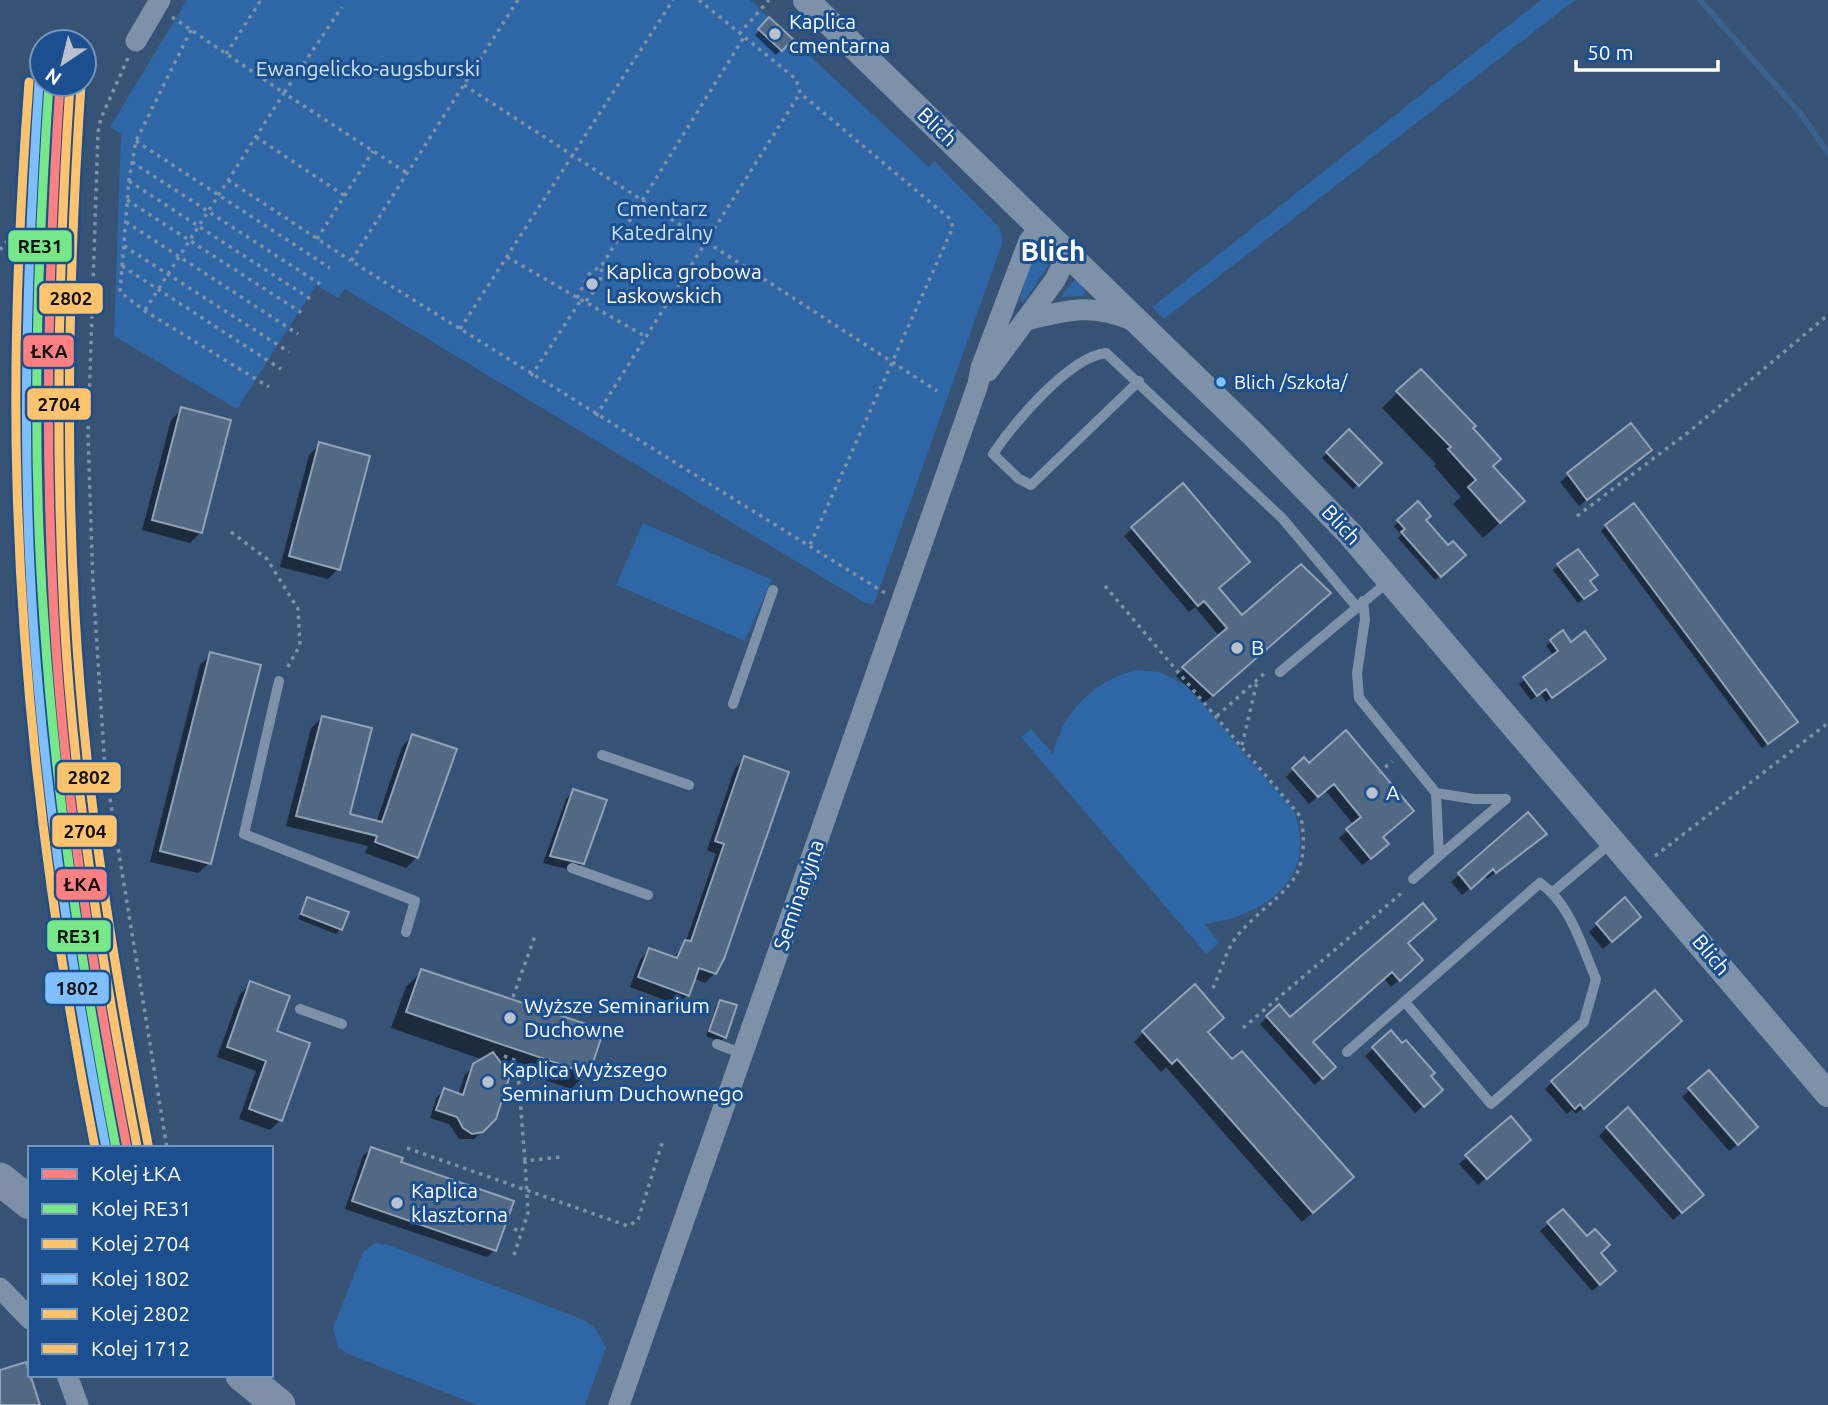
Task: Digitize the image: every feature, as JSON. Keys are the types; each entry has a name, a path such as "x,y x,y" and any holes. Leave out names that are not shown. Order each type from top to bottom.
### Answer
{"main road":[{"path":"0,1179 28,1201"},
{"path":"244,1377 279,1405"}],"street":[{"name":"Blich","path":"806,0 1303,484 1390,580 1614,840 1828,1094"},
{"path":"136,41 158,4"},
{"name":"Seminaryjna","path":"619,1405 978,384 981,368 1028,241 1040,228"},
{"name":"Seminaryjna","path":"978,384 1055,280 1068,254"},
{"path":"1026,320 1077,308 1107,310 1138,322"},
{"path":"0,1288 28,1317"},
{"path":"68,1377 78,1405"}],"lane":[{"path":"1139,381 1031,485 1019,479 993,454 1049,390 1092,354 1107,353 1139,381 1282,518 1359,603 1365,619 1357,673 1359,698 1436,793 1439,856"},
{"path":"1280,673 1359,603 1390,580"},
{"path":"733,704 773,590"},
{"path":"279,681 244,834 415,901 406,932"},
{"path":"602,755 688,785"},
{"path":"1413,879 1506,799 1474,799 1436,793"},
{"path":"1553,892 1614,840"},
{"path":"572,868 648,895"},
{"path":"1347,1052 1541,883 1553,892 1596,979 1584,1022 1491,1104 1405,1002"},
{"path":"300,1009 342,1024"},
{"path":"717,1044 743,1054"}],"path":[{"path":"226,54 261,0"},
{"path":"351,261 517,0"},
{"path":"460,329 673,0"},
{"path":"699,0 796,79 800,93 949,218 953,227 808,548"},
{"path":"739,34 769,0"},
{"path":"158,4 226,54 407,173"},
{"path":"145,311 342,7"},
{"path":"191,30 136,141 129,180 120,292 145,311 269,387"},
{"path":"531,376 581,300 589,274 602,265 744,37"},
{"path":"136,41 101,118 98,132 89,450 93,584 105,768 167,1146"},
{"path":"464,85 937,391"},
{"path":"597,416 800,93"},
{"path":"256,137 345,196"},
{"path":"136,141 330,268"},
{"path":"317,239 373,152"},
{"path":"132,162 320,284"},
{"path":"0,250 16,230 28,179"},
{"path":"129,180 312,300"},
{"path":"228,180 531,376 879,591"},
{"path":"127,200 305,315"},
{"path":"125,222 298,334"},
{"path":"124,246 289,352"},
{"path":"507,257 646,337"},
{"path":"581,300 600,284 602,265"},
{"path":"122,266 281,369"},
{"path":"1577,516 1690,432 1828,315"},
{"path":"232,532 267,559 298,608 300,645 279,681"},
{"path":"1105,586 1301,817 1305,842 1297,878 1236,938 1212,990"},
{"path":"1217,716 1268,670 1280,673"},
{"path":"1242,745 1258,680"},
{"path":"1638,868 1828,723"},
{"path":"1244,1028 1410,886 1413,879"},
{"path":"513,997 536,933"},
{"path":"504,1056 517,1061 528,1213 514,1255"},
{"path":"407,1148 628,1226 634,1224 659,1160 663,1140"},
{"path":"525,1161 559,1157"},
{"path":"514,1229 522,1232"}],"green space":[{"name":"Cmentarz Katedralny","path":"187,0 750,0 929,167 934,161 999,227 1003,241 874,604 865,603 345,289 338,298 316,285 237,409 114,336 121,134 110,127"},
{"path":"1541,0 1575,0 1164,319 1152,307"},
{"path":"1044,250 1052,260 1023,303 1020,298 1028,271 1035,258"},
{"path":"1074,280 1082,283 1085,293 1082,296 1061,297"},
{"path":"643,523 772,580 745,641 616,585"},
{"path":"1135,670 1160,672 1187,686 1294,811 1300,835 1299,856 1293,875 1281,890 1266,903 1247,913 1204,924 1219,943 1206,954 1021,737 1031,729 1053,754 1064,724 1082,700 1106,682"},
{"path":"375,1243 388,1245 584,1320 596,1329 606,1348 585,1405 477,1405 348,1354 338,1347 333,1328 363,1252"}],"building":[{"name":"Kaplica cmentarna","path":"769,17 793,39 782,51 758,29"},
{"path":"1421,369 1476,426 1473,428 1501,459 1493,466 1525,501 1500,523 1468,487 1476,480 1448,449 1451,447 1396,391"},
{"path":"181,407 231,420 202,533 152,520"},
{"path":"1631,423 1652,450 1587,500 1567,473"},
{"path":"1349,429 1382,463 1359,486 1326,452"},
{"path":"319,442 370,456 340,570 289,556"},
{"path":"1183,483 1250,562 1219,588 1242,615 1301,564 1331,593 1213,696 1182,667 1227,628 1204,601 1198,606 1131,527"},
{"path":"1418,501 1431,516 1426,520 1448,545 1453,541 1466,555 1441,577 1401,532 1405,529 1397,520"},
{"path":"1634,503 1798,722 1768,744 1605,525"},
{"path":"1578,549 1598,575 1590,581 1597,590 1584,599 1557,564"},
{"path":"1563,630 1571,642 1585,631 1606,659 1552,698 1546,689 1537,696 1523,677 1558,651 1550,640"},
{"path":"210,652 261,665 211,864 160,851"},
{"path":"322,716 372,728 350,814 382,822 412,734 457,749 418,858 375,842 377,836 296,816"},
{"name":"A","path":"1346,730 1414,811 1383,837 1389,844 1371,859 1346,829 1361,817 1334,784 1318,797 1292,768 1304,757 1309,763"},
{"path":"744,756 789,772 724,959 716,974 699,968 689,996 638,977 649,948 677,958 685,940 691,941 724,844 715,841"},
{"path":"573,789 607,800 584,864 550,856"},
{"path":"1528,812 1547,834 1496,873 1493,869 1471,889 1458,873"},
{"path":"307,897 349,912 342,930 301,914"},
{"path":"1625,897 1641,917 1612,942 1596,923"},
{"path":"1423,903 1436,919 1408,943 1423,960 1400,981 1392,972 1313,1042 1336,1067 1323,1079 1266,1016 1279,1004 1290,1017"},
{"path":"421,969 604,1030 589,1074 406,1012"},
{"path":"250,981 290,996 277,1031 310,1043 282,1121 249,1109 266,1061 227,1047"},
{"path":"1195,984 1224,1018 1208,1032 1232,1059 1242,1051 1354,1177 1313,1213 1177,1059 1172,1064 1142,1031"},
{"path":"1655,990 1682,1021 1584,1109 1580,1104 1575,1109 1551,1081"},
{"path":"720,1000 737,1005 726,1038 709,1031"},
{"path":"1391,1030 1402,1043 1406,1040 1435,1073 1431,1076 1443,1090 1424,1107 1372,1047"},
{"name":"Kaplica Wyższego Seminarium Duchownego","path":"493,1052 510,1075 496,1119 483,1132 472,1134 463,1128 457,1117 436,1110 444,1088 463,1095 473,1064"},
{"path":"1709,1070 1758,1127 1738,1145 1688,1088"},
{"path":"1628,1107 1704,1195 1682,1213 1606,1127"},
{"path":"1511,1116 1531,1140 1487,1179 1465,1155"},
{"path":"371,1147 403,1158 401,1162 514,1201 496,1251 352,1201"},
{"path":"1563,1209 1587,1236 1595,1229 1610,1245 1601,1253 1616,1271 1600,1285 1547,1222"},
{"path":"26,1362 28,1377 31,1377 40,1405 0,1405 0,1370"}],"waterway":[{"path":"1700,0 1801,114 1828,153"}],"rail line":[{"name":"1712","path":"28,98 16,334 20,569 42,818 66,984 95,1146"},
{"name":"1802","path":"38,98 31,217 26,419 33,620 61,885 106,1146"},
{"name":"RE31","path":"48,98 37,352 38,487 44,621 72,886 116,1146"},
{"name":"ŁKA","path":"59,98 48,416 54,616 65,750 82,883 127,1146"},
{"name":"2704","path":"69,98 59,350 59,482 64,615 75,749 92,882 137,1146"},
{"name":"2802","path":"80,98 69,416 75,614 86,748 102,880 148,1144"}],"place":[{"name":"Kaplica cmentarna","path":"775,34"},
{"name":"Kaplica grobowa Laskowskich","path":"592,284"},
{"name":"Blich /Szkoła/","path":"1221,382"},
{"name":"B","path":"1237,648"},
{"name":"A","path":"1372,793"},
{"name":"Wyższe Seminarium Duchowne","path":"510,1018"},
{"name":"Kaplica Wyższego Seminarium Duchownego","path":"488,1082"},
{"name":"Kaplica klasztorna","path":"397,1203"}],"district":[{"name":"Blich","path":"1053,251"}],"park label":[{"name":"Ewangelicko-augsburski","path":"368,69"}]}
